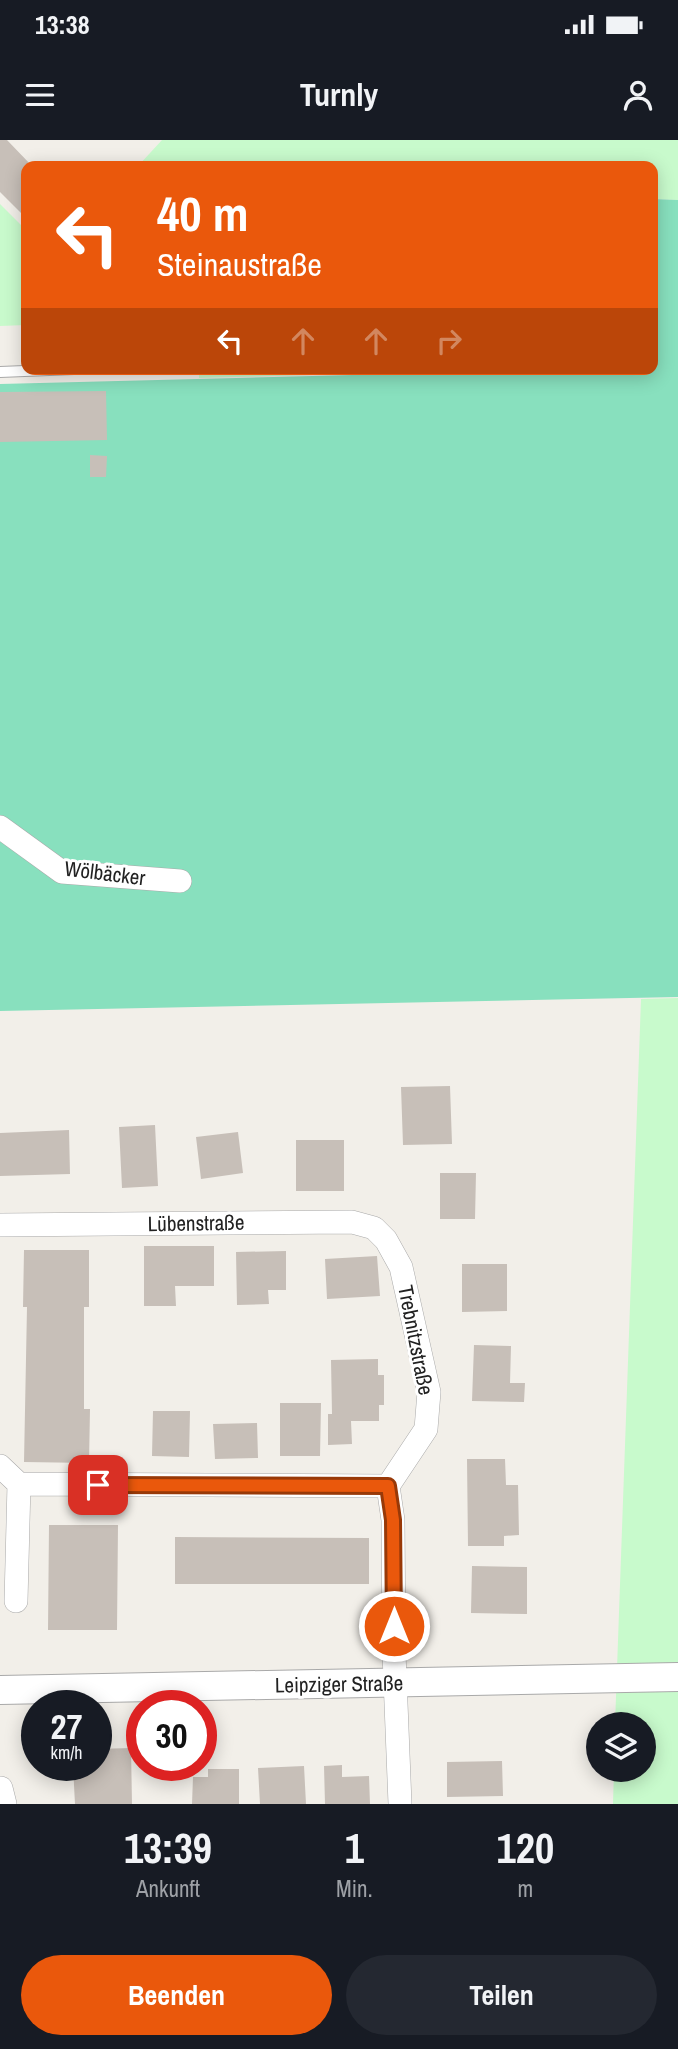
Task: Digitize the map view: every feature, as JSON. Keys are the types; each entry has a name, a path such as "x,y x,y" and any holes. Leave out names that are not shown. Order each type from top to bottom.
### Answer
{"street":[{"name":"Wölbäcker","path":"0,827 62,873 180,881"},
{"name":"Lübenstraße","path":"0,1225 352,1222 374,1228 386,1240"},
{"name":"Trebnitzstraße","path":"386,1240 401,1267 429,1392 426,1429 388,1486"},
{"path":"0,1466 19,1484 388,1486 393,1520 400,1804"},
{"path":"16,1601 19,1484"},
{"name":"Leipziger Straße","path":"0,1690 678,1677"},
{"path":"1,1788 5,1804"}],"lane":[{"path":"0,372 21,371"}],"green space":[{"path":"162,140 678,140 678,200 658,199 658,161 143,161"},
{"path":"658,199 678,200 678,997 0,1011 0,384 352,375 658,375"},
{"path":"0,204 21,225 21,325 0,326"},
{"path":"199,375 315,375 199,378"},
{"path":"678,998 678,1804 613,1804 614,1782 656,1782 656,1712 615,1712 641,999"}],"building":[{"path":"0,140 7,140 27,161 21,161 21,213 0,192"},
{"path":"106,391 107,440 0,442 0,392"},
{"path":"90,455 107,456 106,477 90,477"},
{"path":"450,1086 452,1144 403,1145 401,1087"},
{"path":"155,1125 158,1186 122,1188 119,1127"},
{"path":"69,1130 70,1174 0,1176 0,1133"},
{"path":"238,1132 243,1173 201,1179 196,1137"},
{"path":"296,1140 344,1140 344,1191 296,1191"},
{"path":"440,1173 476,1173 475,1219 440,1219"},
{"path":"144,1246 214,1246 214,1286 175,1286 176,1306 144,1306"},
{"path":"24,1250 89,1250 89,1307 84,1307 84,1409 90,1409 89,1463 24,1462 27,1307 23,1307"},
{"path":"286,1251 286,1290 268,1290 269,1304 237,1305 236,1252"},
{"path":"377,1256 380,1296 327,1299 325,1259"},
{"path":"462,1264 507,1264 507,1311 462,1312"},
{"path":"474,1345 511,1346 510,1383 525,1383 524,1402 472,1401"},
{"path":"378,1359 378,1375 384,1375 384,1405 379,1405 379,1421 351,1421 352,1444 328,1445 328,1414 332,1414 331,1360"},
{"path":"280,1403 321,1403 320,1456 280,1456"},
{"path":"153,1411 190,1411 189,1457 152,1456"},
{"path":"257,1423 258,1458 215,1459 213,1424"},
{"path":"467,1459 505,1459 506,1485 518,1485 519,1535 504,1536 504,1546 468,1546"},
{"path":"49,1525 118,1525 117,1630 48,1630"},
{"path":"175,1537 369,1538 369,1584 175,1584"},
{"path":"472,1566 527,1567 527,1614 471,1613"},
{"path":"126,1748 126,1781 132,1781 132,1804 75,1804 74,1781 112,1781 112,1749"},
{"path":"502,1761 503,1796 447,1797 447,1762"},
{"path":"342,1765 342,1777 369,1776 370,1804 325,1804 324,1766"},
{"path":"304,1766 306,1804 260,1804 258,1768"},
{"path":"217,1769 239,1769 239,1804 192,1804 193,1781 217,1781"}],"route":[{"path":"98,1485 388,1486 393,1520 394,1626"}]}
